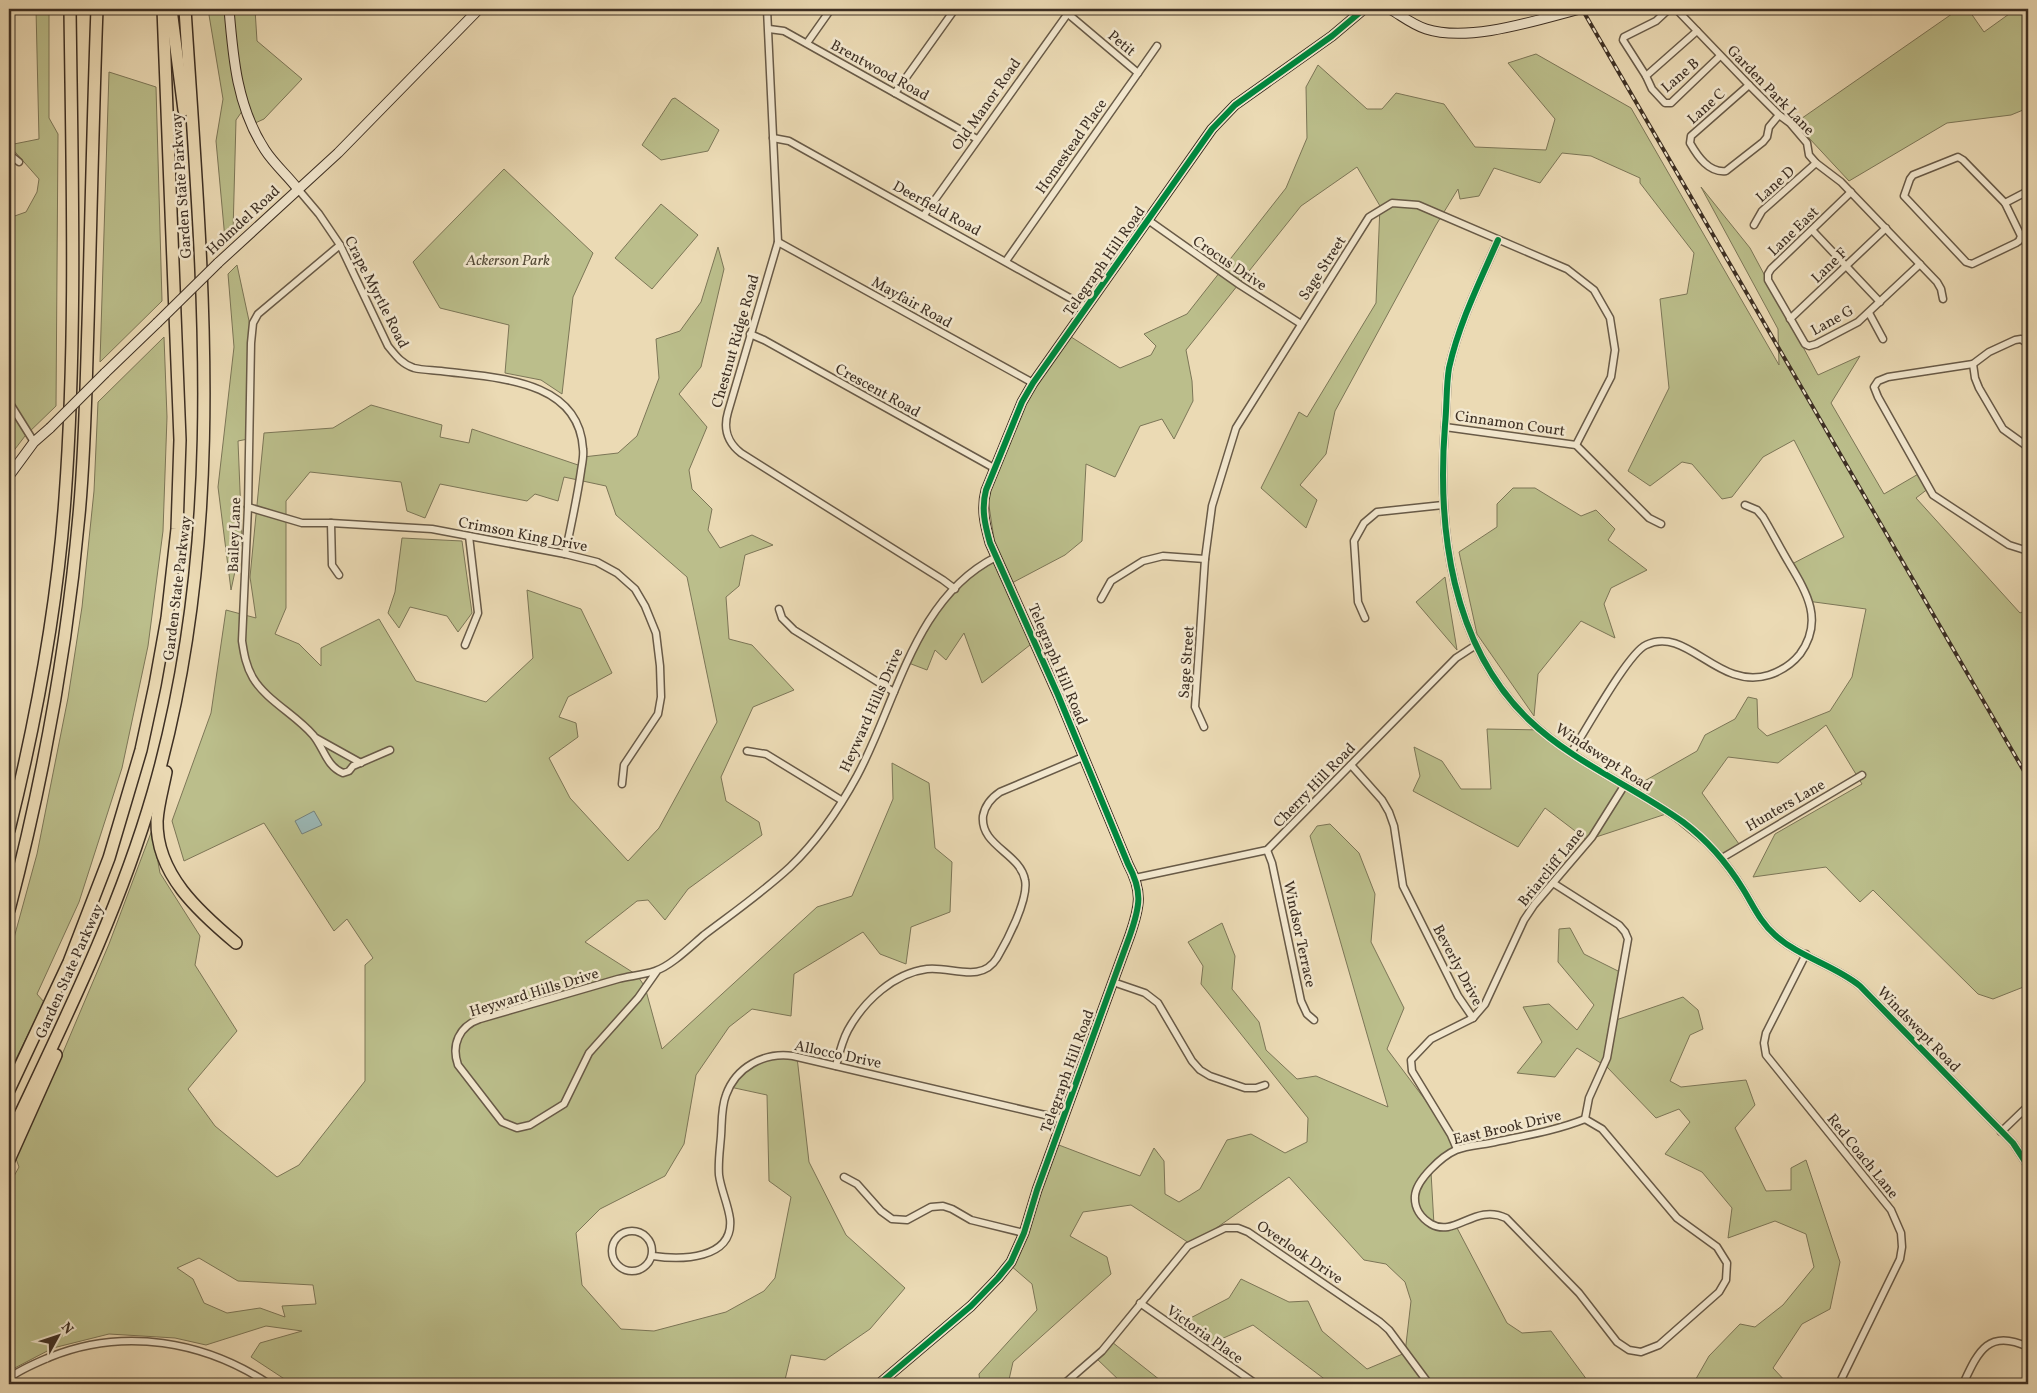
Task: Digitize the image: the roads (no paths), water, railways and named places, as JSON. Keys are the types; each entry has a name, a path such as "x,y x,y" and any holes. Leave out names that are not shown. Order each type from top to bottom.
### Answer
{"highway":[{"path":"9,830 31,733 45,655 56,585 65,500 69,436 72,307 70,9"},
{"path":"91,9 91,40 95,77"},
{"path":"9,910 48,745 62,660 75,557 84,429 97,9"},
{"name":"Garden State Parkway","path":"9,1090 72,955 110,858 141,750 156,685 167,618 176,529 180,440 163,9"},
{"path":"171,9 187,142 196,180"},
{"name":"Garden State Parkway","path":"9,1138 106,929 134,854 153,793 169,729 192,609 203,480 204,328 185,9"},
{"path":"169,729 168,763 157,816 160,849 168,869 180,888 236,943"},
{"path":"9,1160 66,1033 76,994"}],"street":[{"path":"229,9 236,76 246,112 265,150 297,188"},
{"name":"Holmdel Road","path":"9,476 34,442 218,263 297,188 338,153 479,9"},
{"name":"Chestnut Ridge Road","path":"767,9 778,242 726,420 726,430 730,443 741,453 955,589"},
{"path":"807,43 831,9"},
{"path":"895,93 955,9"},
{"name":"Telegraph Hill Road","path":"879,1384 990,1287 1011,1262 1024,1233 1037,1190 1139,905 1135,878 996,557 986,528 983,508 986,490 1022,402 1033,383 1212,129 1226,113 1332,36 1364,9"},
{"path":"1390,9 1401,12 1427,30 1456,34 1471,34 1580,9"},
{"path":"1646,76 1623,40 1624,37 1656,21 1669,9"},
{"name":"Garden Park Lane","path":"1676,9 1720,56 1779,115 1790,123 1805,140 1809,148 1809,154 1816,163 1833,175 1851,192 1937,282 1943,299"},
{"name":"Petit","path":"1069,11 1138,73"},
{"name":"Old Manor Road","path":"924,215 1069,11"},
{"name":"Brentwood Road","path":"769,29 784,31 807,43 977,139"},
{"name":"Lane B","path":"1696,31 1646,76 1660,100 1668,104 1720,56"},
{"name":"Homestead Place","path":"1006,261 1157,46"},
{"name":"Lane C","path":"1749,85 1691,136 1691,145 1703,163 1714,170 1726,171 1763,142 1767,137 1769,126 1779,115"},
{"name":"Deerfield Road","path":"773,138 789,141 1086,307"},
{"path":"9,154 19,162"},
{"path":"1958,157 2005,203 2020,236 2019,241 1972,264 1966,262 1904,196 1910,177 1958,157"},
{"name":"Lane D","path":"1754,225 1762,211 1816,163"},
{"name":"Crape Myrtle Road","path":"297,188 319,214 340,245 388,346 398,360 414,368 512,381 532,386 554,396 570,412 581,431 583,450 579,486 566,554"},
{"path":"2005,203 2028,191"},
{"name":"Lane East","path":"1790,319 1768,280 1768,274 1851,192"},
{"name":"Sage Street","path":"1204,727 1195,707 1205,559 1212,506 1236,428 1369,217 1392,203 1418,205 1567,269 1594,290 1610,318 1615,350 1611,377 1576,445"},
{"name":"Crocus Drive","path":"1148,220 1240,286 1301,324"},
{"name":"Lane F","path":"1790,319 1886,228"},
{"path":"1812,230 1880,302"},
{"name":"Windswept Road","path":"1498,240 1466,313 1449,369 1442,463 1443,505 1459,604 1476,645 1494,678 1513,703 1542,732 1571,753 1682,822 1698,834 1722,858 1766,926 1783,942 1844,974 1860,986 2013,1143 2028,1166"},
{"name":"Mayfair Road","path":"778,242 1033,383"},
{"name":"Bailey Lane","path":"340,245 269,303 258,314 253,323 242,641 245,661 254,679 313,735 336,770 343,773 349,771 353,766 390,750"},
{"name":"Lane G","path":"1790,319 1805,344 1809,346 1854,325 1920,264"},
{"name":"Lane G","path":"1869,313 1883,339"},
{"name":"Crescent Road","path":"750,334 994,468"},
{"path":"2028,344 2021,339 2014,340 1990,352 1973,364 1888,377 1875,383 1874,389 1933,495 2009,545 2028,551"},
{"path":"1973,364 1979,388 2003,429 2028,446"},
{"path":"9,402 34,442"},
{"name":"Cinnamon Court","path":"1445,427 1576,445 1649,518 1661,524"},
{"path":"1365,618 1358,602 1354,541 1364,524 1377,512 1443,505"},
{"path":"1571,753 1631,658 1646,644 1660,641 1674,642 1726,672 1750,678 1766,676 1781,670 1793,662 1803,649 1812,624 1812,613 1808,596 1763,517 1756,510 1745,505"},
{"name":"Crimson King Drive","path":"248,507 302,523 331,522 432,529 566,554 597,562 618,573 635,589 645,606 656,633 661,697 658,714 624,765 622,784"},
{"path":"331,522 332,565 339,575"},
{"path":"465,645 478,613 469,536"},
{"path":"1101,599 1111,581 1142,561 1163,556 1205,559"},
{"name":"Heyward Hills Drive","path":"656,970 638,998 589,1053 564,1104 530,1125 517,1128 502,1122 458,1065 455,1055 456,1041 462,1031 475,1021 656,970 686,950 790,867 816,838 866,758 920,635 955,589 980,565 996,557"},
{"path":"779,609 782,618 794,630 894,692"},
{"name":"Cherry Hill Road","path":"1267,850 1456,658 1476,645"},
{"path":"313,735 321,742 361,763"},
{"path":"747,751 766,754 841,800"},
{"path":"836,1066 844,1040 853,1022 863,1009 893,981 911,972 929,968 944,968 974,973 986,969 994,962 1023,904 1026,887 1025,879 1019,866 987,835 983,820 986,807 994,796 1000,792 1083,756"},
{"name":"Beverly Drive","path":"1352,765 1382,800 1389,812 1394,826 1403,886 1458,996 1473,1018 1431,1039 1413,1056 1410,1063 1412,1070 1452,1135 1457,1149"},
{"name":"Hunters Lane","path":"1722,858 1862,775"},
{"name":"Briarcliff Lane","path":"1473,1018 1490,996 1524,920 1592,837 1624,786"},
{"path":"1135,878 1267,850"},
{"name":"Windsor Terrace","path":"1267,850 1272,863 1301,1001 1307,1014 1314,1020"},
{"path":"1553,883 1619,925 1626,932 1628,939 1607,1058 1589,1098 1585,1119"},
{"name":"Red Coach Lane","path":"1806,954 1766,1033 1764,1043 1766,1055 1892,1210 1899,1225 1902,1241 1898,1264 1839,1384"},
{"path":"1113,982 1145,993 1153,998 1158,1003 1192,1061 1204,1072 1245,1088 1256,1088 1265,1085"},
{"name":"Allocco Drive","path":"653,1256 704,1255 717,1250 726,1240 730,1220 721,1187 719,1157 724,1103 729,1088 738,1076 757,1061 776,1055 793,1056 1062,1119"},
{"path":"2002,1132 2028,1106"},
{"name":"East Brook Drive","path":"1585,1119 1602,1128 1676,1218 1717,1247 1727,1263 1726,1280 1719,1292 1659,1346 1648,1351 1635,1351 1623,1347 1617,1342 1579,1293 1506,1218 1488,1213 1442,1228 1433,1225 1422,1217 1414,1200 1416,1188 1422,1179 1457,1149 1563,1128 1585,1119"},
{"path":"844,1177 857,1184 881,1211 892,1219 907,1220 931,1207 943,1206 971,1220 1024,1233"},
{"name":"Overlook Drive","path":"1064,1384 1102,1351 1188,1246 1220,1230 1238,1228 1248,1232 1380,1322 1389,1330 1429,1384"},
{"path":"637,1232 645,1236 649,1241 653,1256 643,1268 629,1271 616,1263 612,1248 620,1235 637,1232"},
{"name":"Victoria Place","path":"1140,1303 1256,1384"},
{"path":"1963,1384 1980,1351 1990,1343 2010,1340 2028,1347"},
{"path":"9,1378 39,1362 84,1346 104,1342 148,1341 206,1352 232,1363 270,1384"}],"water":[{"path":"314,811 322,825 302,834 295,821"}],"railway":[{"path":"1582,9 2028,778"}],"park label":[{"name":"Ackerson Park","path":"508,260"}]}
